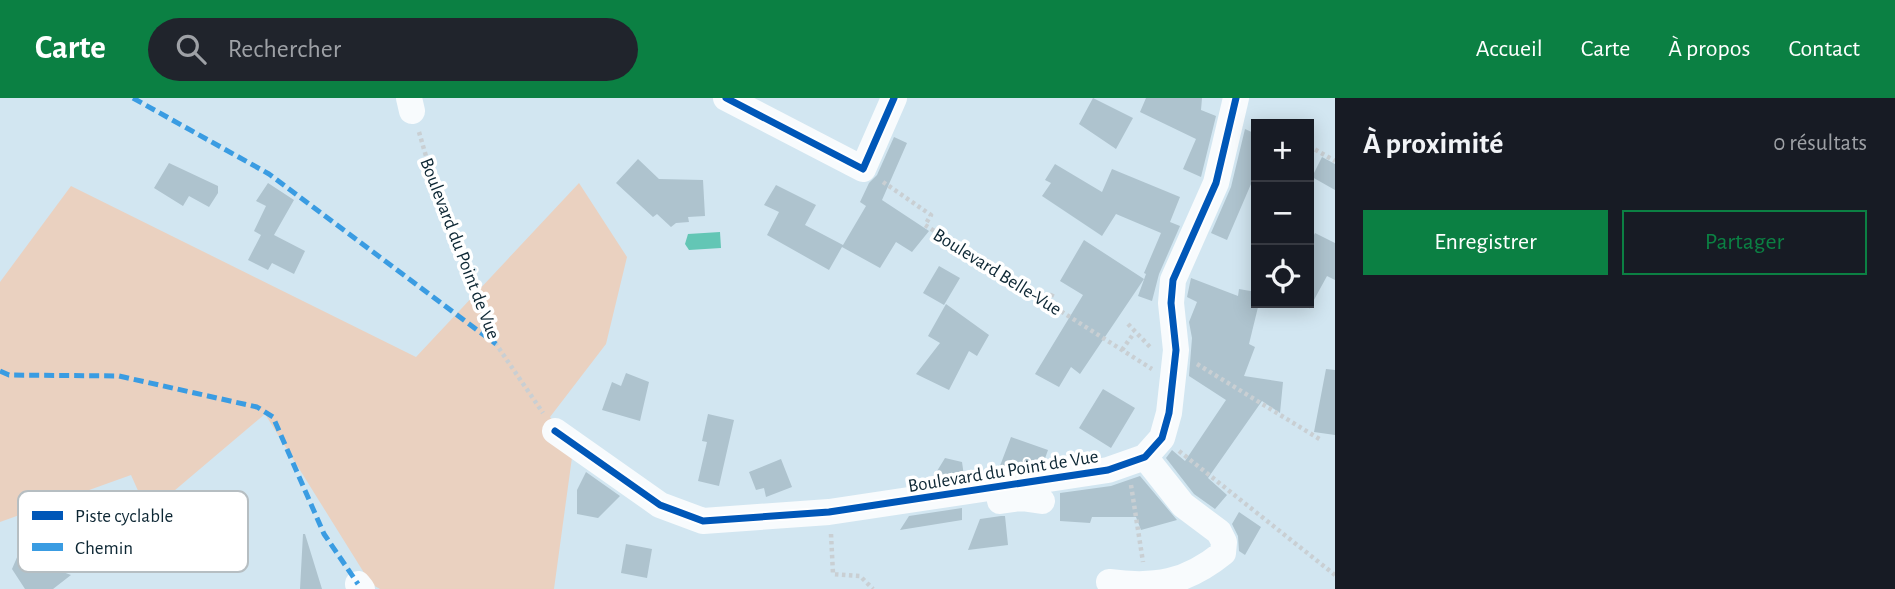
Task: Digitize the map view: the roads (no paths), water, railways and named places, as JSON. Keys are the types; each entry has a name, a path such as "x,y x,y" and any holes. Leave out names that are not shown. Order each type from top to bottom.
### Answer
{"street":[{"path":"726,98 863,169 894,98"},
{"path":"1109,582 1143,587 1154,580 1206,567 1223,553 1224,542 1219,532 1183,505 1144,452 1173,383 1176,350 1171,303 1173,280 1216,183 1236,98"},
{"name":"Boulevard du Point de Vue","path":"555,431 660,505 703,521 829,512 1108,470 1144,452"},
{"path":"949,494 955,508 1021,498 1042,501"}]}
